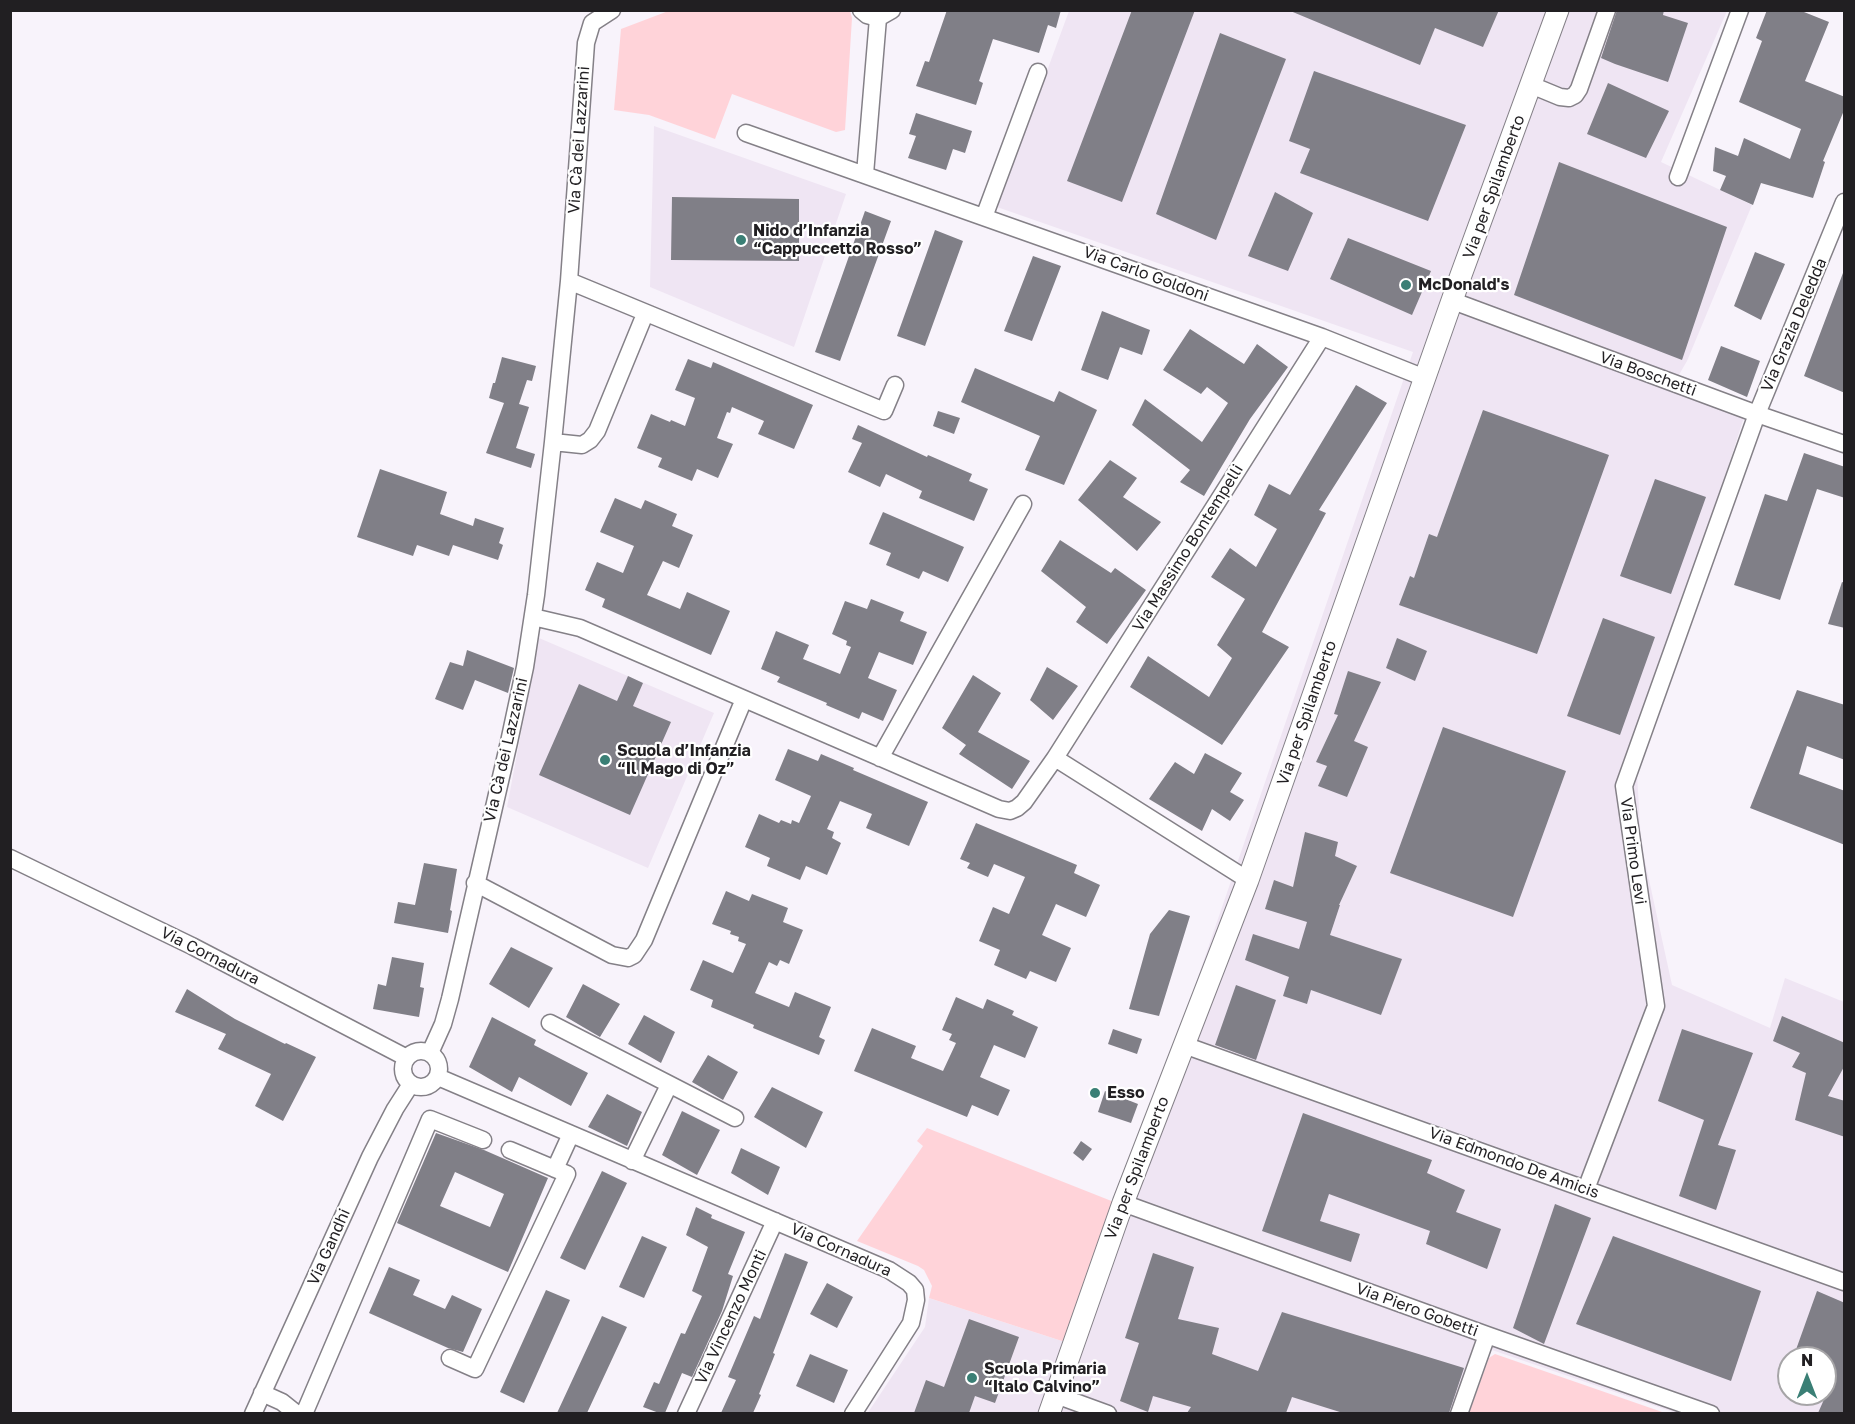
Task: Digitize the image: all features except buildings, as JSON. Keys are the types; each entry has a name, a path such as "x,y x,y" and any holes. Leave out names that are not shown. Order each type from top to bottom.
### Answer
{"main road":[{"name":"Via per Spilamberto","path":"1053,1404 1123,1203 1248,880 1558,10"}],"street":[{"name":"Via Cà dei Lazzarini","path":"430,1053 448,1008 509,742 533,617 554,442 569,281 586,43 592,23 612,10"},
{"path":"861,10 867,15 885,14 865,174"},
{"path":"1531,85 1560,97 1569,98 1575,95 1607,10"},
{"path":"1678,177 1740,10"},
{"path":"984,217 1038,72"},
{"name":"Via Carlo Goldoni","path":"746,133 1322,337 1425,378"},
{"name":"Via Grazia Deledda","path":"1757,414 1845,202"},
{"path":"569,281 884,411 895,385"},
{"name":"Via Boschetti","path":"1453,302 1845,444"},
{"path":"554,442 582,445 590,440 597,431 645,314"},
{"name":"Via Massimo Bontempelli","path":"533,617 580,628 999,809 1017,808 1024,802 1055,758 1322,337"},
{"name":"Via Primo Levi","path":"1586,1189 1656,1006 1624,786 1757,414"},
{"path":"880,758 1023,504"},
{"path":"476,883 612,955 628,958 634,955 644,940 744,699"},
{"path":"1055,758 1248,880"},
{"name":"Via Cornadura","path":"10,858 192,946 407,1058"},
{"path":"550,1023 735,1118"},
{"name":"Via Edmondo De Amicis","path":"1184,1045 1845,1282"},
{"path":"417,1051 430,1053 439,1063 438,1077 423,1087 411,1084 404,1075 403,1069 407,1058 417,1051"},
{"name":"Via Cornadura","path":"438,1077 889,1270 909,1283 915,1290 915,1311 911,1323 853,1413"},
{"name":"Via Gandhi","path":"253,1413 373,1150 411,1084"},
{"path":"632,1161 669,1085"},
{"path":"304,1413 430,1119 483,1140"},
{"path":"555,1169 571,1134"},
{"path":"450,1358 475,1369 567,1174 510,1150"},
{"name":"Via Piero Gobetti","path":"1123,1203 1486,1335 1711,1413"},
{"name":"Via Vincenzo Monti","path":"686,1413 775,1221"},
{"path":"1459,1413 1486,1335"},
{"path":"262,1393 282,1402 297,1413"},
{"path":"1053,1404 1108,1413"}],"shaded area":[{"path":"671,10 850,11 852,18 845,130 836,132 732,94 715,139 649,115 614,110 621,29"},
{"path":"1069,11 1727,11 1661,162 1752,205 1687,361 1676,380 1744,417 1636,757 1641,843 1672,985 1770,1028 1785,978 1844,1002 1844,1413 1676,1413 1489,1349 1466,1413 1048,1413 1413,352 997,207"},
{"name":"Nido d’Infanzia “Cappuccetto Rosso”","path":"654,126 846,194 794,347 650,287"},
{"name":"Scuola d’Infanzia “Il Mago di Oz”","path":"539,638 714,713 648,868 507,807"},
{"path":"927,1128 1114,1202 1065,1342 929,1298 932,1286 924,1270 857,1241 923,1146 917,1141"},
{"name":"Scuola Primaria “Italo Calvino”","path":"929,1298 1065,1342 1040,1413 867,1414 925,1327"},
{"path":"1495,1354 1665,1413 1469,1413 1489,1358"}],"place":[{"name":"Nido d’Infanzia “Cappuccetto Rosso”","path":"741,240"},
{"name":"McDonald's","path":"1406,285"},
{"name":"Scuola d’Infanzia “Il Mago di Oz”","path":"605,760"},
{"name":"Esso","path":"1095,1093"},
{"name":"Scuola Primaria “Italo Calvino”","path":"972,1378"}]}
